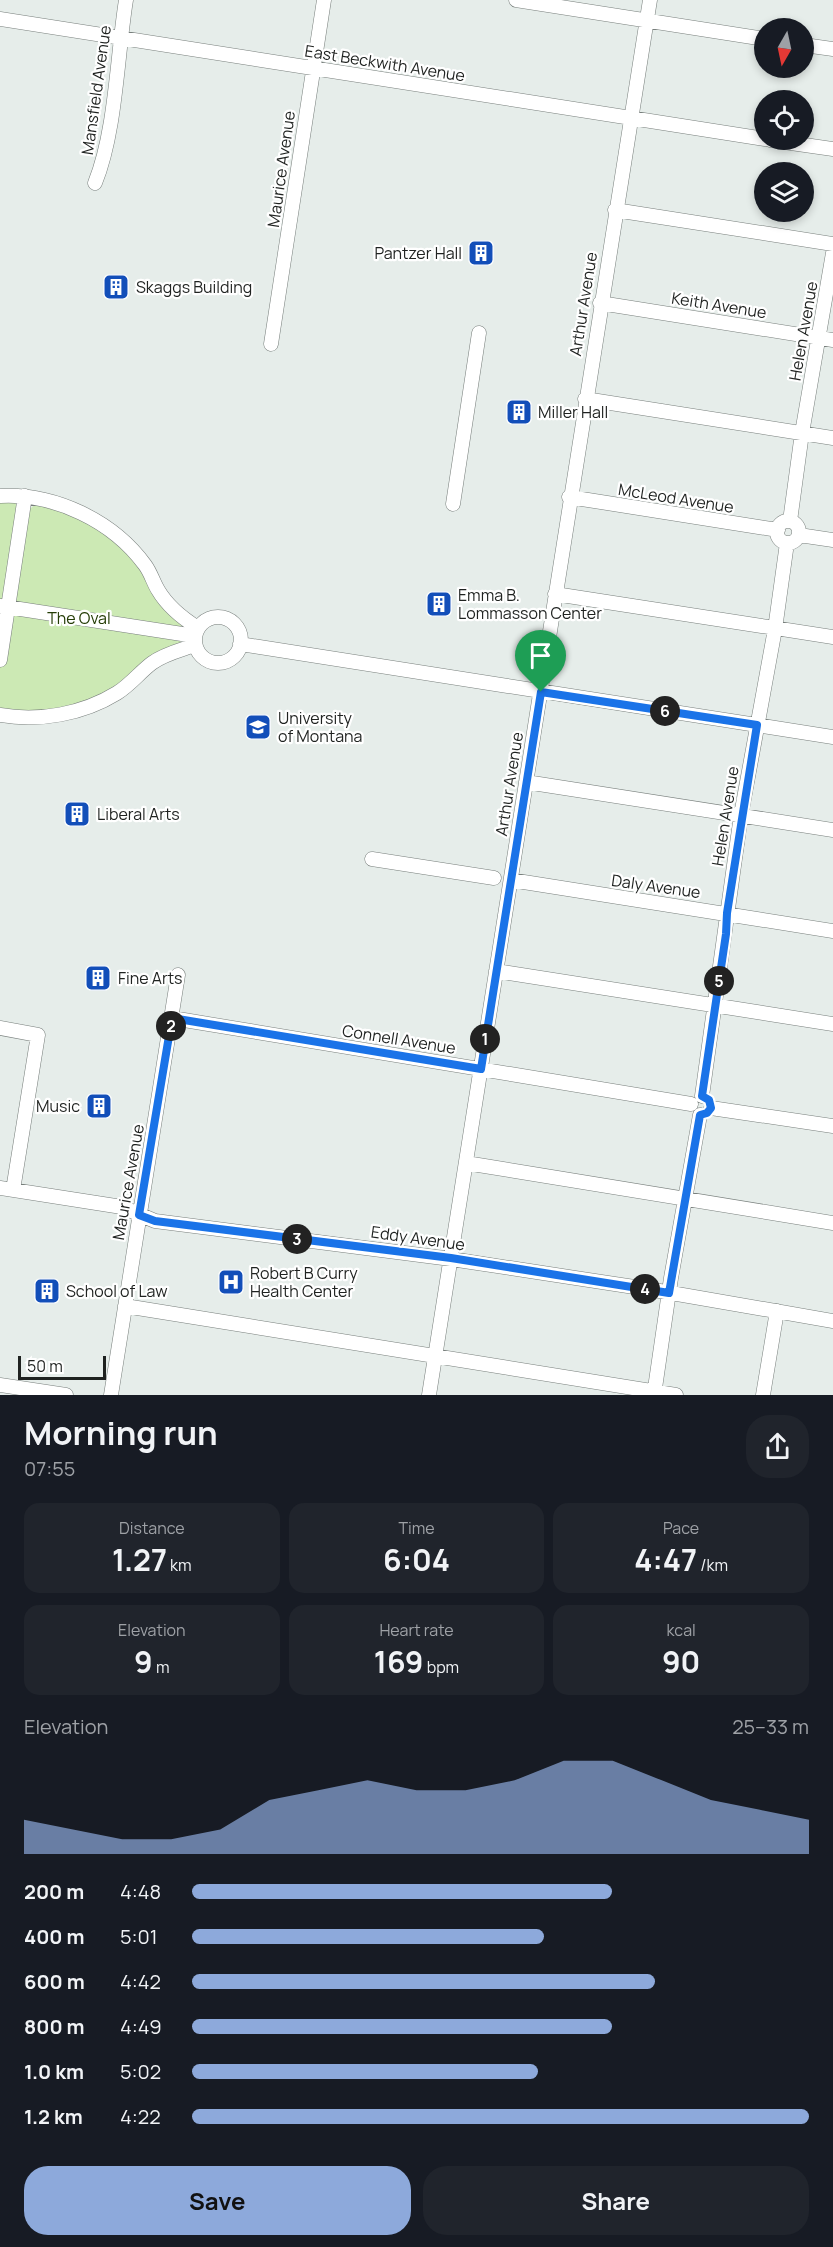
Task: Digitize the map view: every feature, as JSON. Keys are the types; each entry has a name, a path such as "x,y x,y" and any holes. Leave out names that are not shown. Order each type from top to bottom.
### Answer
{"street":[{"name":"Mansfield Avenue","path":"95,183 107,140 126,0"},
{"name":"Maurice Avenue","path":"271,344 324,0"},
{"path":"516,0 754,37"},
{"name":"Arthur Avenue","path":"429,1395 541,692 569,498 650,0"},
{"name":"East Beckwith Avenue","path":"0,19 754,137"},
{"path":"814,46 833,49"},
{"path":"814,146 833,149"},
{"path":"615,210 833,244"},
{"name":"Helen Avenue","path":"790,521 802,433 833,252"},
{"name":"Keith Avenue","path":"600,303 833,340"},
{"path":"453,504 479,333"},
{"path":"585,399 833,438"},
{"path":"0,496 25,496 57,502 116,534 130,546 147,567 170,606 184,619 196,636 202,657 215,663 229,660 234,656 240,644 238,630 227,619 215,617 208,619 196,636 152,662 116,694 73,712 49,717 26,718 0,715"},
{"path":"0,660 4,606 25,496"},
{"name":"McLeod Avenue","path":"569,498 778,530"},
{"path":"793,539 797,525 790,521 781,524 778,530 779,538 793,539 833,540"},
{"name":"Helen Avenue","path":"655,1393 669,1293 701,1106 741,815 793,539"},
{"path":"555,594 833,638"},
{"path":"4,606 196,636"},
{"path":"240,644 833,737"},
{"path":"526,782 833,830"},
{"path":"372,859 494,878"},
{"name":"Daly Avenue","path":"511,880 833,931"},
{"path":"496,971 833,1024"},
{"name":"Maurice Avenue","path":"111,1395 178,975"},
{"name":"Connell Avenue","path":"172,1018 833,1126"},
{"path":"0,1028 38,1035 6,1189"},
{"path":"466,1163 833,1223"},
{"name":"Eddy Avenue","path":"6,1189 122,1207 155,1221 451,1258 833,1321"},
{"path":"125,1306 676,1395"},
{"path":"763,1395 777,1311"},
{"path":"0,1385 66,1395"}],"green space":[{"name":"The Oval","path":"0,501 15,503 20,508 28,510 35,505 41,505 60,511 97,528 127,550 182,623 180,645 92,701 49,712 4,711 0,707"}],"place":[{"name":"Pantzer Hall","path":"481,253"},
{"name":"Skaggs Building","path":"116,287"},
{"name":"Miller Hall","path":"519,412"},
{"name":"Emma B. Lommasson Center","path":"439,604"},
{"name":"University of Montana","path":"258,727"},
{"name":"Liberal Arts","path":"77,814"},
{"name":"Fine Arts","path":"98,978"},
{"name":"Music","path":"99,1106"},
{"name":"Robert B Curry Health Center","path":"231,1282"},
{"name":"School of Law","path":"47,1291"}],"route":[{"path":"541,692 757,725 741,815 702,1096 709,1100 711,1108 704,1115 700,1115 669,1293 451,1258 155,1221 139,1215 172,1018 481,1069 541,692"}]}
